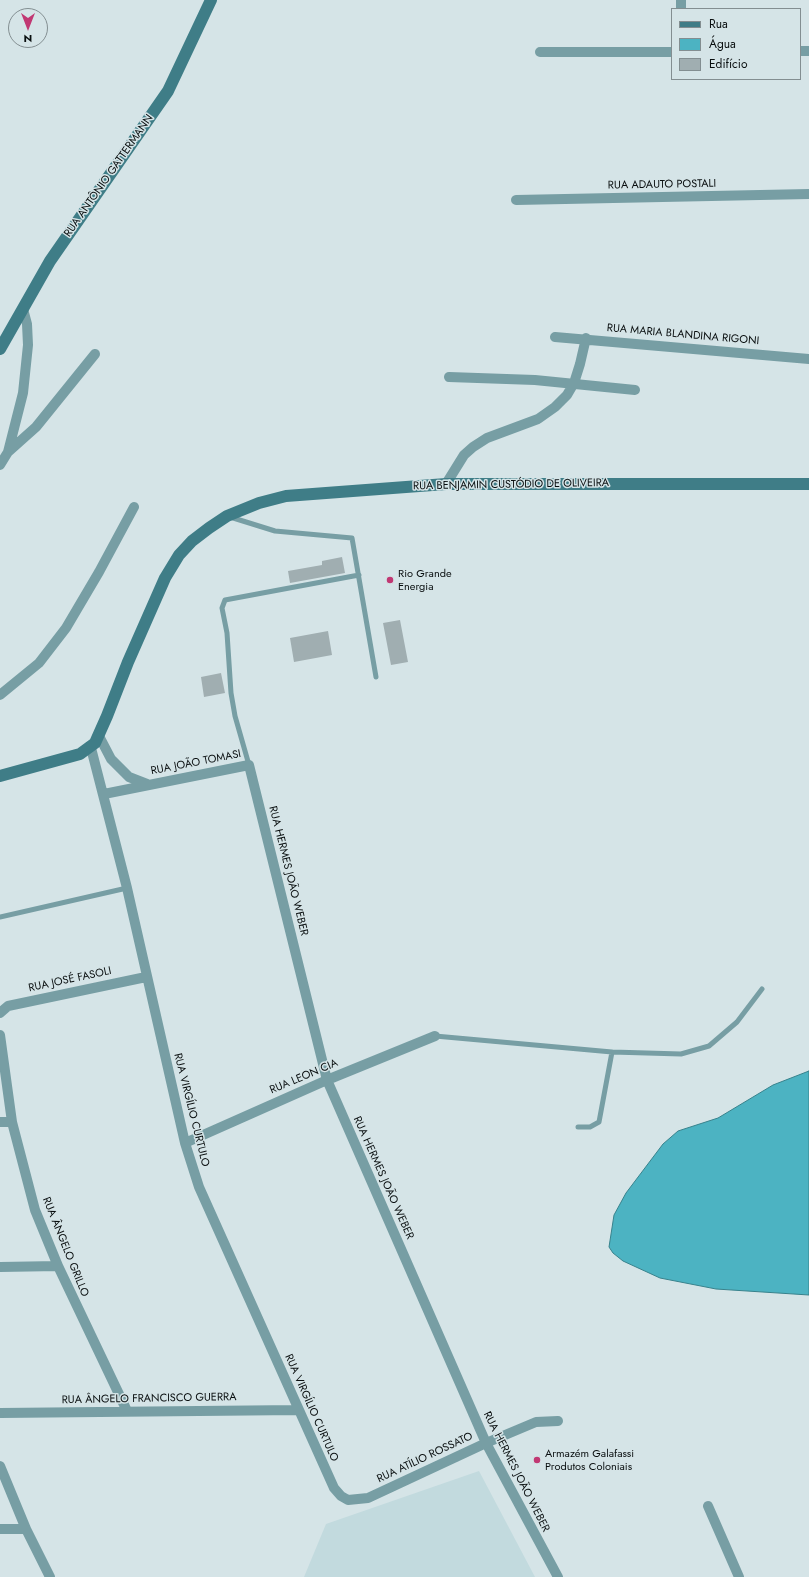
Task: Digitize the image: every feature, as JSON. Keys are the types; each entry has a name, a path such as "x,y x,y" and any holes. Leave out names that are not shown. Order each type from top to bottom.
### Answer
{"main road":[{"name":"RUA ANTÔNIO GATTERMANN","path":"0,349 50,261 168,91 211,0"},
{"name":"RUA BENJAMIN CUSTÓDIO DE OLIVEIRA","path":"91,748 99,736 128,662 165,578 179,555 192,541 227,516 259,503 286,496 446,484 809,484"},
{"path":"0,776 80,754 91,748"}],"street":[{"path":"540,52 671,52"},
{"name":"RUA ADAUTO POSTALI","path":"516,200 809,194"},
{"path":"8,452 23,393 28,346 27,324 23,309"},
{"name":"RUA MARIA BLANDINA RIGONI","path":"556,337 586,338 809,359"},
{"path":"446,484 464,455 473,447 487,438 538,419 556,407 567,395 574,383 586,338"},
{"path":"0,465 8,452 41,421 95,354"},
{"path":"449,377 535,380 635,390"},
{"path":"0,694 39,663 66,628 134,508"},
{"name":"RUA JOÃO TOMASI","path":"99,736 111,759 128,777 148,784"},
{"name":"RUA VIRGÍLIO CURTULO","path":"91,748 127,888 146,977 185,1143 199,1187 334,1488 341,1496 348,1500"},
{"name":"RUA JOÃO TOMASI","path":"104,794 249,765"},
{"name":"RUA HERMES JOÃO WEBER","path":"249,765 327,1080 486,1443 558,1577"},
{"name":"RUA JOSÉ FASOLI","path":"0,1011 8,1006 146,977"},
{"name":"RUA ÂNGELO GRILLO","path":"0,1035 12,1122 35,1210 58,1266 127,1412"},
{"name":"RUA LEON CIA","path":"185,1143 327,1080 435,1036"},
{"path":"0,1122 12,1122"},
{"path":"0,1267 58,1266"},
{"name":"RUA ÂNGELO FRANCISCO GUERRA","path":"0,1413 298,1410"},
{"name":"RUA ATÍLIO ROSSATO","path":"348,1500 368,1498 486,1443 536,1422 558,1421"},
{"path":"0,1466 26,1528 50,1577"},
{"path":"708,1506 739,1577"},
{"path":"0,1530 26,1528"}],"lane":[{"path":"227,516 275,531 352,538 376,677"},
{"path":"249,765 235,716 231,693 227,632 222,608 225,600 359,575"},
{"path":"0,917 127,888"},
{"path":"435,1036 612,1052 681,1054 696,1051 709,1046 737,1022 762,989"},
{"path":"578,1128 590,1127 599,1122 612,1052"}],"shaded area":[{"path":"479,1471 535,1577 304,1577 326,1524"}],"water":[{"path":"809,1071 809,1295 716,1289 660,1278 623,1261 613,1253 609,1247 614,1215 626,1193 663,1144 678,1131 718,1118 773,1085"}],"building":[{"path":"342,557 345,573 290,583 288,571 322,565 322,561"},
{"path":"400,620 408,662 391,665 383,623"},
{"path":"328,631 332,655 294,662 290,638"},
{"path":"221,673 225,693 204,697 201,677"}],"place":[{"name":"Rio Grande Energia","path":"390,580"},
{"name":"Armazém Galafassi Produtos Coloniais","path":"537,1460"}]}
